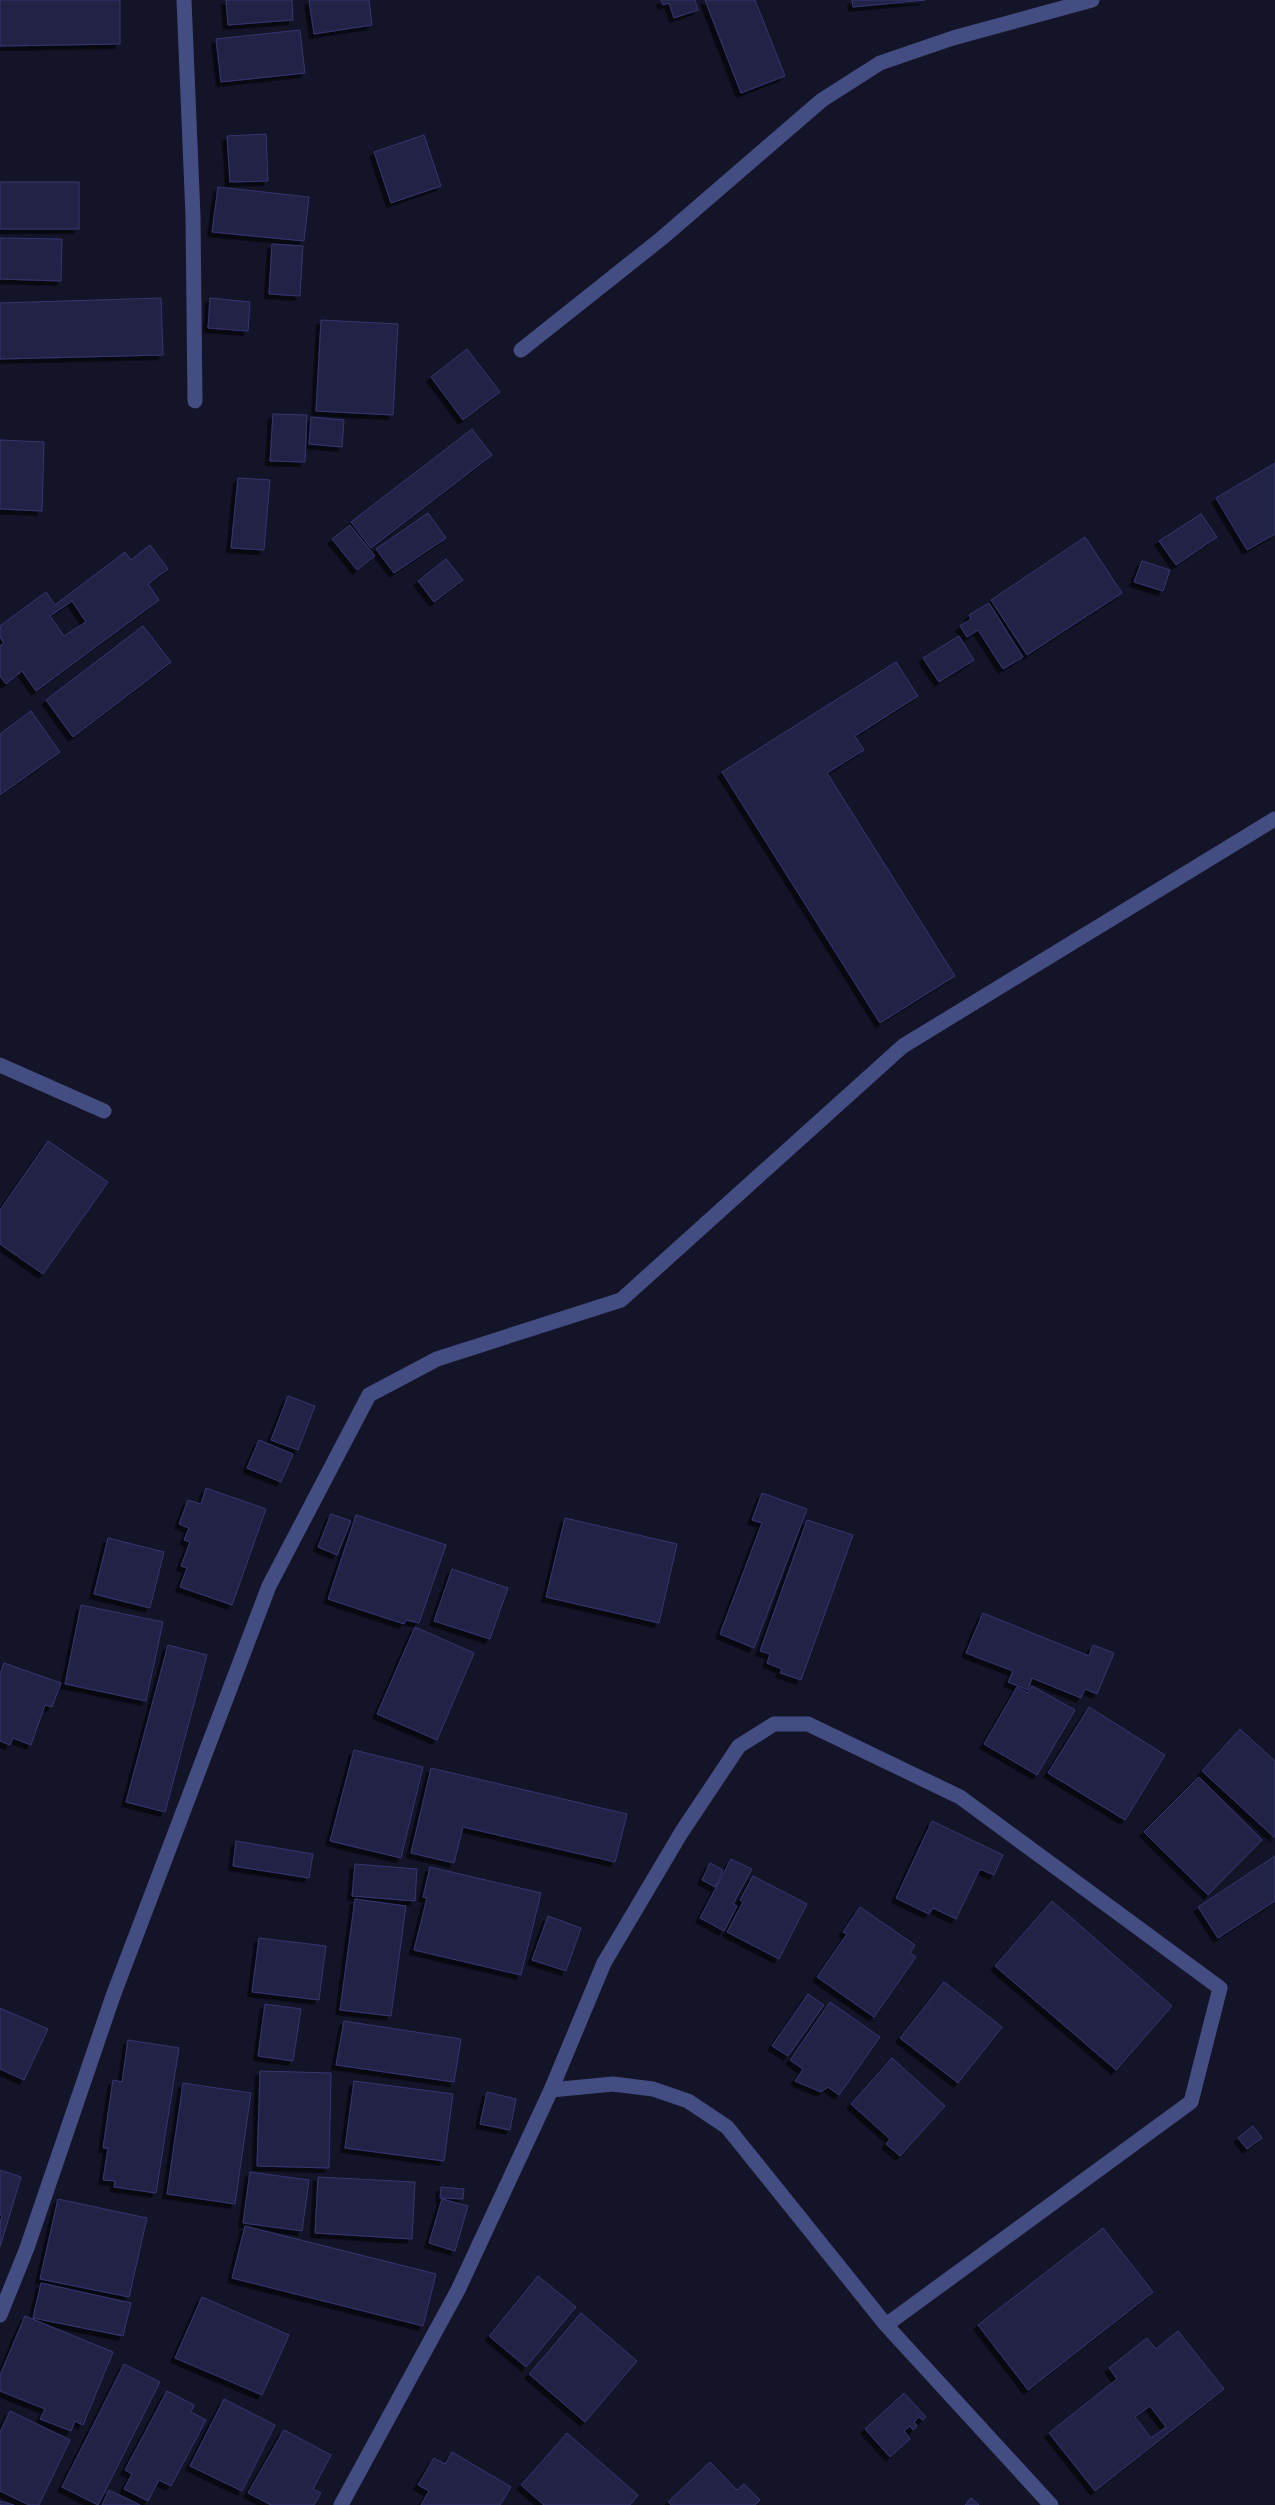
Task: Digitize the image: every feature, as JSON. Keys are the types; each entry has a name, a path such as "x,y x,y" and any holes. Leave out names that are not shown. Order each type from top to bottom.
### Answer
{"street":[{"path":"184,0 193,216 195,401"},
{"path":"521,350 662,238 822,100 880,63 953,38 1092,0"},
{"path":"0,2315 27,2248 113,1996 269,1586 369,1395 437,1359 621,1300 903,1046 1275,819"},
{"path":"0,1065 104,1111"},
{"path":"341,2505 458,2290 552,2090 604,1963 681,1833 739,1746 774,1724 808,1724 960,1797 1220,1988 1191,2102 886,2325"},
{"path":"552,2090 612,2084 653,2089 688,2101 727,2127 886,2325 1051,2505"}],"building":[{"path":"0,0 120,0 120,44 0,46"},
{"path":"226,0 292,0 293,20 228,25"},
{"path":"309,0 369,0 372,25 314,34"},
{"path":"661,0 695,0 698,10 674,18 669,3 663,5"},
{"path":"705,0 755,0 785,76 741,93"},
{"path":"852,0 925,0 853,7"},
{"path":"300,30 305,73 221,82 216,39"},
{"path":"266,134 268,181 230,182 227,136"},
{"path":"424,135 441,186 391,203 374,152"},
{"path":"0,182 79,182 79,229 0,229"},
{"path":"218,187 309,197 304,241 212,232"},
{"path":"0,238 62,239 61,281 0,279"},
{"path":"272,244 303,246 300,296 269,294"},
{"path":"161,298 163,355 0,359 0,303"},
{"path":"210,298 250,302 248,331 208,328"},
{"path":"321,320 398,324 393,415 316,411"},
{"path":"467,349 500,392 463,420 431,377"},
{"path":"273,414 307,415 305,462 270,461"},
{"path":"311,417 344,420 342,447 309,444"},
{"path":"472,429 492,455 371,548 351,522"},
{"path":"0,440 44,442 42,511 0,509"},
{"path":"1275,463 1275,534 1247,550 1216,498"},
{"path":"238,478 270,480 264,550 231,548"},
{"path":"428,513 446,538 394,573 376,549"},
{"path":"1201,514 1217,537 1176,565 1159,541"},
{"path":"350,525 375,556 357,570 332,539"},
{"path":"1085,537 1122,593 1027,655 991,600"},
{"path":"150,545 168,569 148,584 159,600 36,691 22,671 6,684 0,676 0,646 4,643 0,637 0,626 46,592 55,605 125,552 131,560","holes":["72,601 86,622 64,636 50,616"]},
{"path":"446,559 463,580 434,602 418,581"},
{"path":"1142,561 1170,570 1163,591 1134,582"},
{"path":"989,603 1023,657 1003,669 978,630 967,637 960,626 971,619 969,615"},
{"path":"143,626 171,662 73,737 46,700"},
{"path":"959,636 974,660 939,682 923,658"},
{"path":"896,662 918,696 855,736 864,750 827,773 955,976 880,1023 722,772"},
{"path":"31,711 60,752 0,795 0,734"},
{"path":"48,1141 108,1182 43,1274 0,1244 0,1210"},
{"path":"288,1396 315,1406 298,1450 271,1440"},
{"path":"259,1440 293,1454 281,1482 247,1468"},
{"path":"206,1488 266,1509 232,1605 180,1587 187,1568 181,1566 190,1542 184,1540 189,1528 179,1524 188,1500 201,1504"},
{"path":"762,1493 807,1509 754,1648 720,1634 762,1523 752,1520"},
{"path":"331,1514 351,1521 337,1555 318,1547"},
{"path":"356,1515 446,1545 419,1623 406,1620 404,1624 328,1599"},
{"path":"565,1518 677,1544 659,1623 546,1597"},
{"path":"807,1520 853,1535 801,1680 780,1673 782,1669 767,1663 770,1654 760,1651"},
{"path":"108,1538 164,1552 150,1608 94,1594"},
{"path":"452,1569 508,1588 490,1639 434,1621"},
{"path":"81,1605 163,1622 146,1701 65,1684"},
{"path":"983,1613 1089,1656 1093,1645 1114,1653 1097,1694 1085,1689 1081,1698 1032,1678 1028,1690 1008,1682 1013,1671 966,1653"},
{"path":"415,1627 474,1653 437,1740 377,1714"},
{"path":"168,1645 207,1655 165,1812 126,1802"},
{"path":"4,1663 61,1683 52,1707 45,1705 31,1745 13,1738 10,1745 0,1741 0,1674"},
{"path":"1032,1686 1075,1710 1037,1775 984,1744 1017,1687 1028,1693"},
{"path":"1089,1707 1165,1755 1125,1820 1048,1773"},
{"path":"1240,1729 1275,1761 1275,1838 1202,1771"},
{"path":"354,1750 423,1767 401,1858 330,1841"},
{"path":"431,1768 627,1814 615,1862 463,1827 454,1863 411,1853"},
{"path":"1199,1777 1262,1840 1208,1895 1144,1832"},
{"path":"932,1821 1003,1855 994,1875 980,1869 956,1919 933,1908 929,1914 896,1898"},
{"path":"236,1841 313,1854 309,1878 233,1866"},
{"path":"1275,1856 1275,1901 1218,1938 1198,1907"},
{"path":"731,1859 752,1869 733,1904 737,1906 724,1931 700,1918"},
{"path":"710,1863 723,1870 715,1887 702,1880"},
{"path":"355,1864 417,1869 415,1901 352,1896"},
{"path":"430,1867 541,1893 521,1975 414,1950 427,1898 423,1897"},
{"path":"753,1876 807,1904 779,1959 727,1932 743,1902 740,1900"},
{"path":"355,1899 406,1906 391,2016 340,2010"},
{"path":"1052,1901 1172,2006 1116,2070 995,1966"},
{"path":"860,1907 915,1945 910,1953 916,1957 874,2017 817,1977 847,1934 843,1932"},
{"path":"548,1916 581,1928 566,1971 532,1960"},
{"path":"259,1938 326,1946 319,2000 252,1992"},
{"path":"944,1982 1002,2027 958,2083 900,2038"},
{"path":"808,1994 824,2005 788,2056 772,2046"},
{"path":"830,2002 880,2037 839,2095 828,2087 821,2092 795,2081 803,2069 790,2060"},
{"path":"265,2004 301,2009 293,2061 258,2056"},
{"path":"0,2008 48,2029 24,2080 0,2069"},
{"path":"344,2021 461,2039 454,2082 336,2065"},
{"path":"128,2040 179,2048 156,2193 114,2187 115,2181 103,2180 108,2148 103,2148 113,2080 122,2082"},
{"path":"892,2058 945,2106 900,2156 886,2144 890,2139 851,2104"},
{"path":"260,2071 331,2073 329,2168 257,2166"},
{"path":"354,2081 453,2094 444,2161 345,2148"},
{"path":"183,2083 251,2093 235,2204 167,2194"},
{"path":"487,2092 516,2099 510,2130 480,2124"},
{"path":"1253,2126 1262,2138 1247,2149 1238,2138"},
{"path":"0,2170 21,2177 0,2247 0,2223 2,2216 0,2215"},
{"path":"250,2172 309,2180 302,2231 243,2223"},
{"path":"318,2177 415,2182 412,2239 315,2233"},
{"path":"441,2187 464,2189 463,2199 440,2198"},
{"path":"58,2199 147,2218 129,2297 40,2279"},
{"path":"442,2199 468,2206 455,2251 429,2243"},
{"path":"245,2226 436,2274 423,2326 232,2278"},
{"path":"1103,2228 1153,2292 1028,2390 978,2325"},
{"path":"538,2276 576,2307 526,2367 489,2336"},
{"path":"41,2283 131,2303 123,2336 33,2318"},
{"path":"202,2297 289,2335 262,2395 175,2358"},
{"path":"581,2313 637,2361 585,2422 529,2374"},
{"path":"25,2316 113,2352 83,2425 75,2421 71,2431 40,2419 45,2409 0,2391 0,2375"},
{"path":"1178,2331 1224,2389 1095,2491 1049,2433 1117,2379 1109,2368 1147,2338 1156,2349","holes":["1150,2406 1166,2427 1151,2438 1135,2417"]},
{"path":"124,2364 160,2382 98,2505 62,2487"},
{"path":"167,2391 194,2405 191,2412 206,2420 171,2486 159,2480 148,2501 124,2489 132,2474 125,2470"},
{"path":"904,2393 926,2417 923,2420 919,2417 914,2422 917,2426 913,2430 910,2426 904,2431 910,2439 890,2457 865,2429"},
{"path":"224,2399 275,2425 242,2491 190,2466"},
{"path":"10,2411 70,2440 39,2505 29,2505 0,2491 0,2432"},
{"path":"284,2430 331,2455 313,2489 321,2493 314,2505 271,2505 248,2493"},
{"path":"567,2433 638,2495 630,2505 544,2505 521,2485"},
{"path":"452,2452 511,2487 500,2505 421,2505 429,2491 418,2485 434,2458 445,2464"},
{"path":"710,2462 737,2490 744,2484 760,2500 755,2505 671,2505 668,2502"},
{"path":"109,2490 140,2505 102,2505"},
{"path":"971,2498 979,2505 965,2505"},
{"path":"0,2501 14,2505 0,2505"}]}
